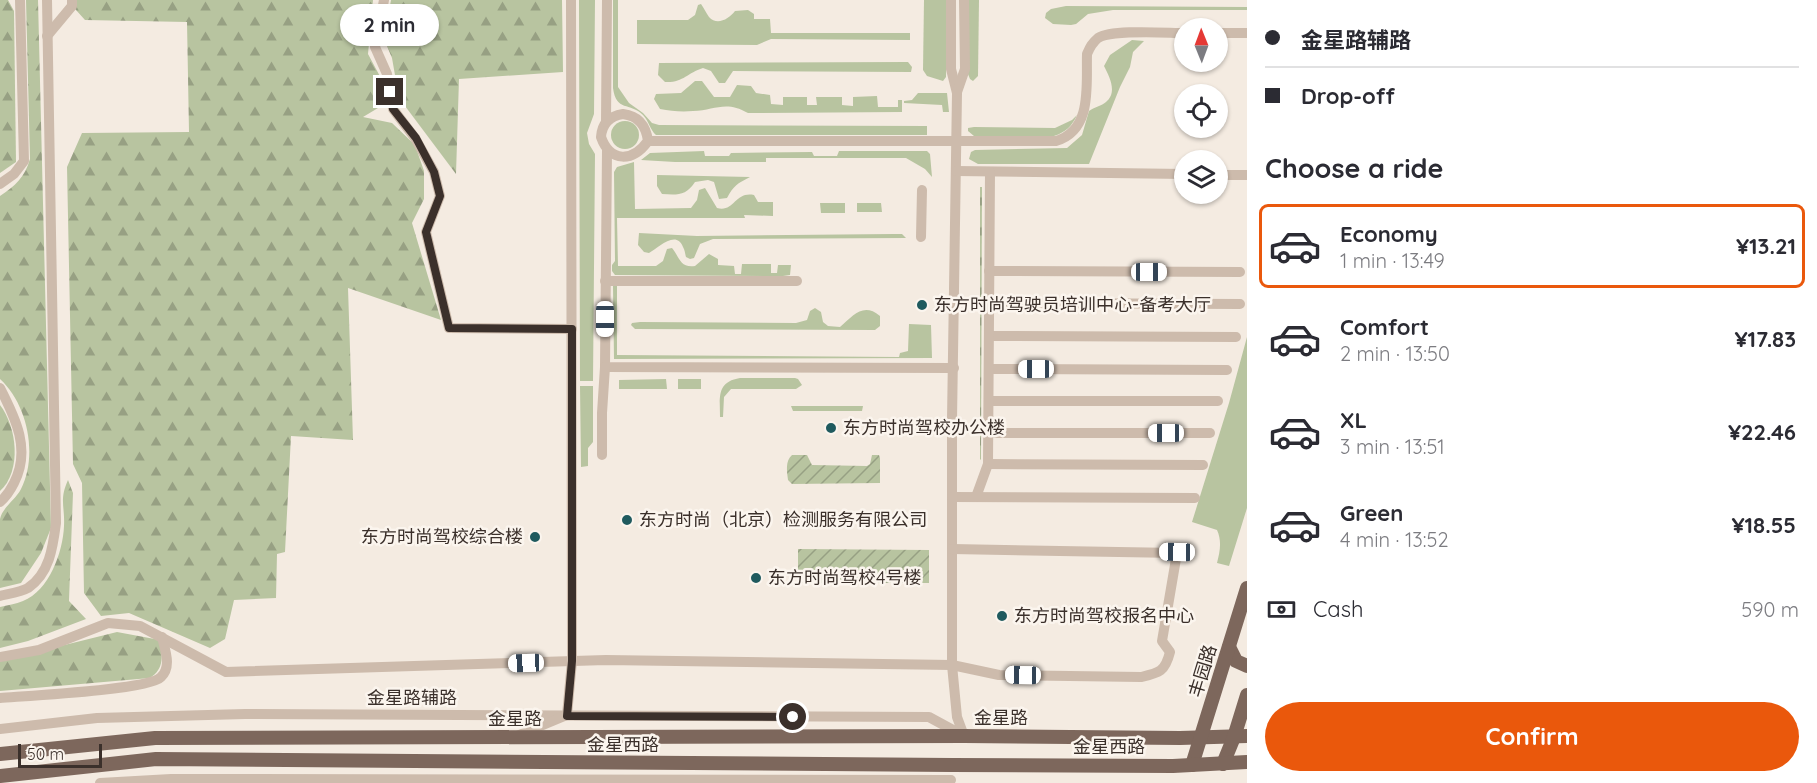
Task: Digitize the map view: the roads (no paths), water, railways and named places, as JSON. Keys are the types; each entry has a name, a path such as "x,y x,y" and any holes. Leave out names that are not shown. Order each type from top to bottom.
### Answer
{"main road":[{"name":"丰园路","path":"1192,765 1247,588"},
{"path":"1229,646 1236,661 1247,666"},
{"path":"1223,764 1240,736 1247,695"},
{"name":"金星路","path":"0,754 155,738 1240,736"},
{"name":"金星西路","path":"0,776 156,759 1192,765 1247,762"}],"street":[{"path":"0,184 14,174 24,161 20,0"},
{"path":"0,596 28,588 45,570 52,551 56,523 46,0"},
{"path":"47,36 72,6 72,0"},
{"path":"384,0 375,47 387,74 393,109 416,138 434,172 440,196 426,232 449,328 572,329"},
{"path":"513,737 567,716 572,661 571,0"},
{"path":"602,455 607,150 601,137 606,122 607,0"},
{"path":"951,0 951,69 957,93"},
{"path":"964,0 965,69 957,93 955,142 952,497 952,665 957,717 964,736"},
{"path":"607,150 616,156 625,157 637,153 648,141 1042,142 1068,137 1082,122 1087,54 1091,45 1100,37 1112,33 1174,33"},
{"path":"1228,33 1247,33"},
{"path":"606,122 615,115 631,115 643,124 648,141"},
{"path":"956,171 1174,174"},
{"path":"976,497 988,464 990,172"},
{"path":"1228,175 1247,175"},
{"path":"921,237 922,190"},
{"path":"989,271 1240,272"},
{"path":"605,280 797,281"},
{"path":"989,303 1240,304"},
{"path":"989,336 1236,337"},
{"path":"605,367 954,368"},
{"path":"989,369 1227,370"},
{"path":"0,388 12,411 21,437 22,468 8,496 0,502"},
{"path":"989,401 1218,401"},
{"path":"988,433 1210,433"},
{"path":"988,464 1203,465"},
{"path":"952,497 1195,498"},
{"path":"0,657 39,650 108,623 140,626 226,672 572,661 952,665 999,675 1141,677 1158,673 1167,665 1170,652 1162,641 1177,552 952,549"},
{"path":"0,698 119,688 153,682 161,678 166,670 168,660 162,638"},
{"name":"金星路辅路","path":"0,729 97,718 245,714 929,717 964,736"},
{"path":"100,783 171,779 951,780"}],"place":[{"name":"东方时尚驾驶员培训中心-备考大厅","path":"922,305"},
{"name":"东方时尚驾校办公楼","path":"831,428"},
{"name":"东方时尚（北京）检测服务有限公司","path":"627,520"},
{"name":"东方时尚驾校综合楼","path":"535,537"},
{"name":"东方时尚驾校4号楼","path":"756,578"},
{"name":"东方时尚驾校报名中心","path":"1002,616"}]}
